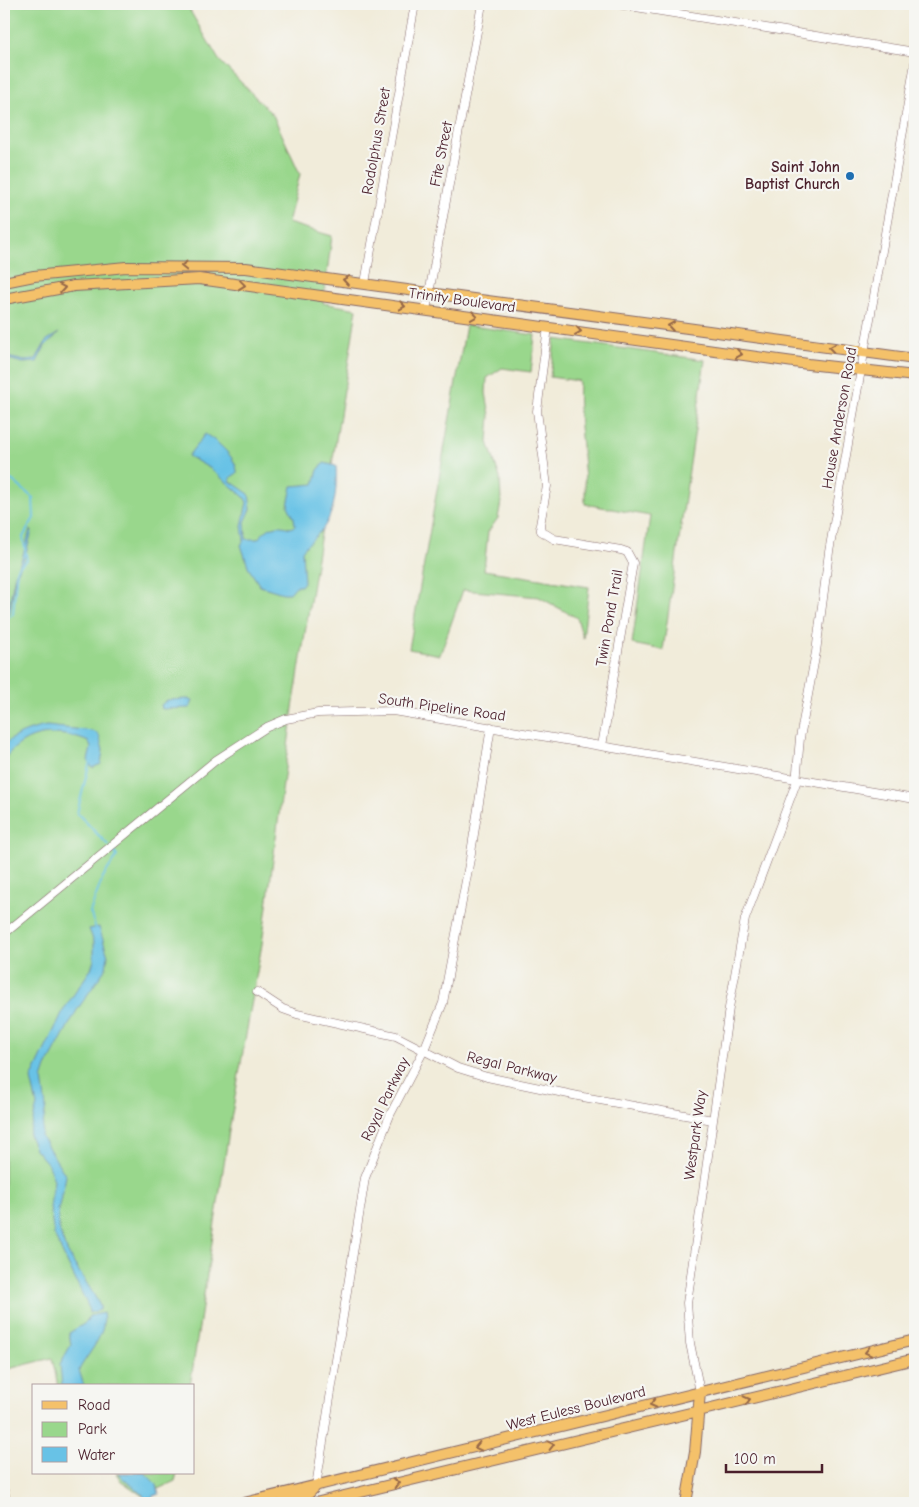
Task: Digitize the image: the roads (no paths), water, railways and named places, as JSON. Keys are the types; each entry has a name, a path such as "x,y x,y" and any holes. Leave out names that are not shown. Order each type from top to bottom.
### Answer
{"main road":[{"name":"Trinity Boulevard","path":"4,282 34,276 126,267 246,268 915,359"},
{"name":"Trinity Boulevard","path":"4,299 74,286 199,279 915,376"},
{"name":"West Euless Boulevard","path":"244,1503 915,1340"},
{"name":"West Euless Boulevard","path":"314,1503 915,1359"},
{"name":"Westpark Way","path":"686,1503 700,1392"},
{"path":"504,1457 505,1441"},
{"path":"314,1503 321,1492 397,1472 405,1464"},
{"path":"283,1503 304,1497 316,1486"}],"street":[{"name":"Rodolphus Street","path":"365,283 416,4"},
{"name":"Fite Street","path":"426,310 482,4"},
{"path":"617,4 915,52"},
{"name":"House Anderson Road","path":"797,779 800,738 864,352 915,63"},
{"name":"Twin Pond Trail","path":"548,327 537,411 547,479 540,525 542,531 546,536 554,539 627,552 633,563 602,746"},
{"name":"South Pipeline Road","path":"4,934 216,760 267,727 292,717 318,713 393,711 915,799"},
{"name":"Royal Parkway","path":"316,1486 365,1178 390,1115 424,1050 443,1003 451,966 491,727"},
{"name":"Westpark Way","path":"700,1392 690,1343 687,1303 729,1008 746,919 797,779"},
{"name":"Regal Parkway","path":"257,992 296,1014 396,1036 458,1068 487,1077 583,1098 713,1120"},
{"path":"4,1491 7,1503"}],"water":[{"path":"59,333 45,346 37,362 23,363 4,358 25,361 36,359 47,340"},
{"path":"205,434 221,446 234,462 237,473 230,478 230,481 249,494 251,509 245,522 246,539 258,539 272,527 290,528 295,526 294,518 288,506 292,486 314,484 318,470 324,463 336,466 335,495 332,510 324,528 302,551 304,582 301,586 296,586 290,593 283,593 260,586 249,569 241,545 244,540 242,526 247,502 244,497 211,469 188,456"},
{"path":"30,530 32,531 25,557 15,578 10,612 4,617 4,613 9,606 15,574"},
{"path":"188,699 193,701 190,708 162,709 161,705 167,700"},
{"path":"47,726 93,731 99,735 103,750 101,764 92,768 88,760 91,748 89,742 54,734 33,737 22,742 4,759 4,747 11,739 30,730"},
{"path":"99,927 108,956 106,968 77,1010 46,1067 42,1079 46,1107 41,1136 66,1176 59,1206 58,1220 60,1233 71,1259 100,1306 100,1310 89,1313 88,1306 54,1235 50,1207 54,1180 47,1163 35,1149 29,1135 37,1105 31,1079 64,1009 91,969 94,960 94,942 89,929"},
{"path":"103,1313 104,1321 100,1336 79,1370 83,1384 62,1384 60,1364 71,1345 69,1333 87,1322 89,1316"},
{"path":"119,1474 146,1474 157,1485 159,1494 146,1499"}],"waterway":[{"path":"4,477 13,481 33,498 34,518 23,537 27,560 17,568 13,614 4,619"},
{"path":"45,733 56,733"},
{"path":"90,761 77,813 108,845"},
{"path":"96,929 90,912 103,877 117,856 111,848"},
{"path":"151,1496 153,1503"}],"place":[{"name":"Saint John Baptist Church","path":"850,176"}]}
